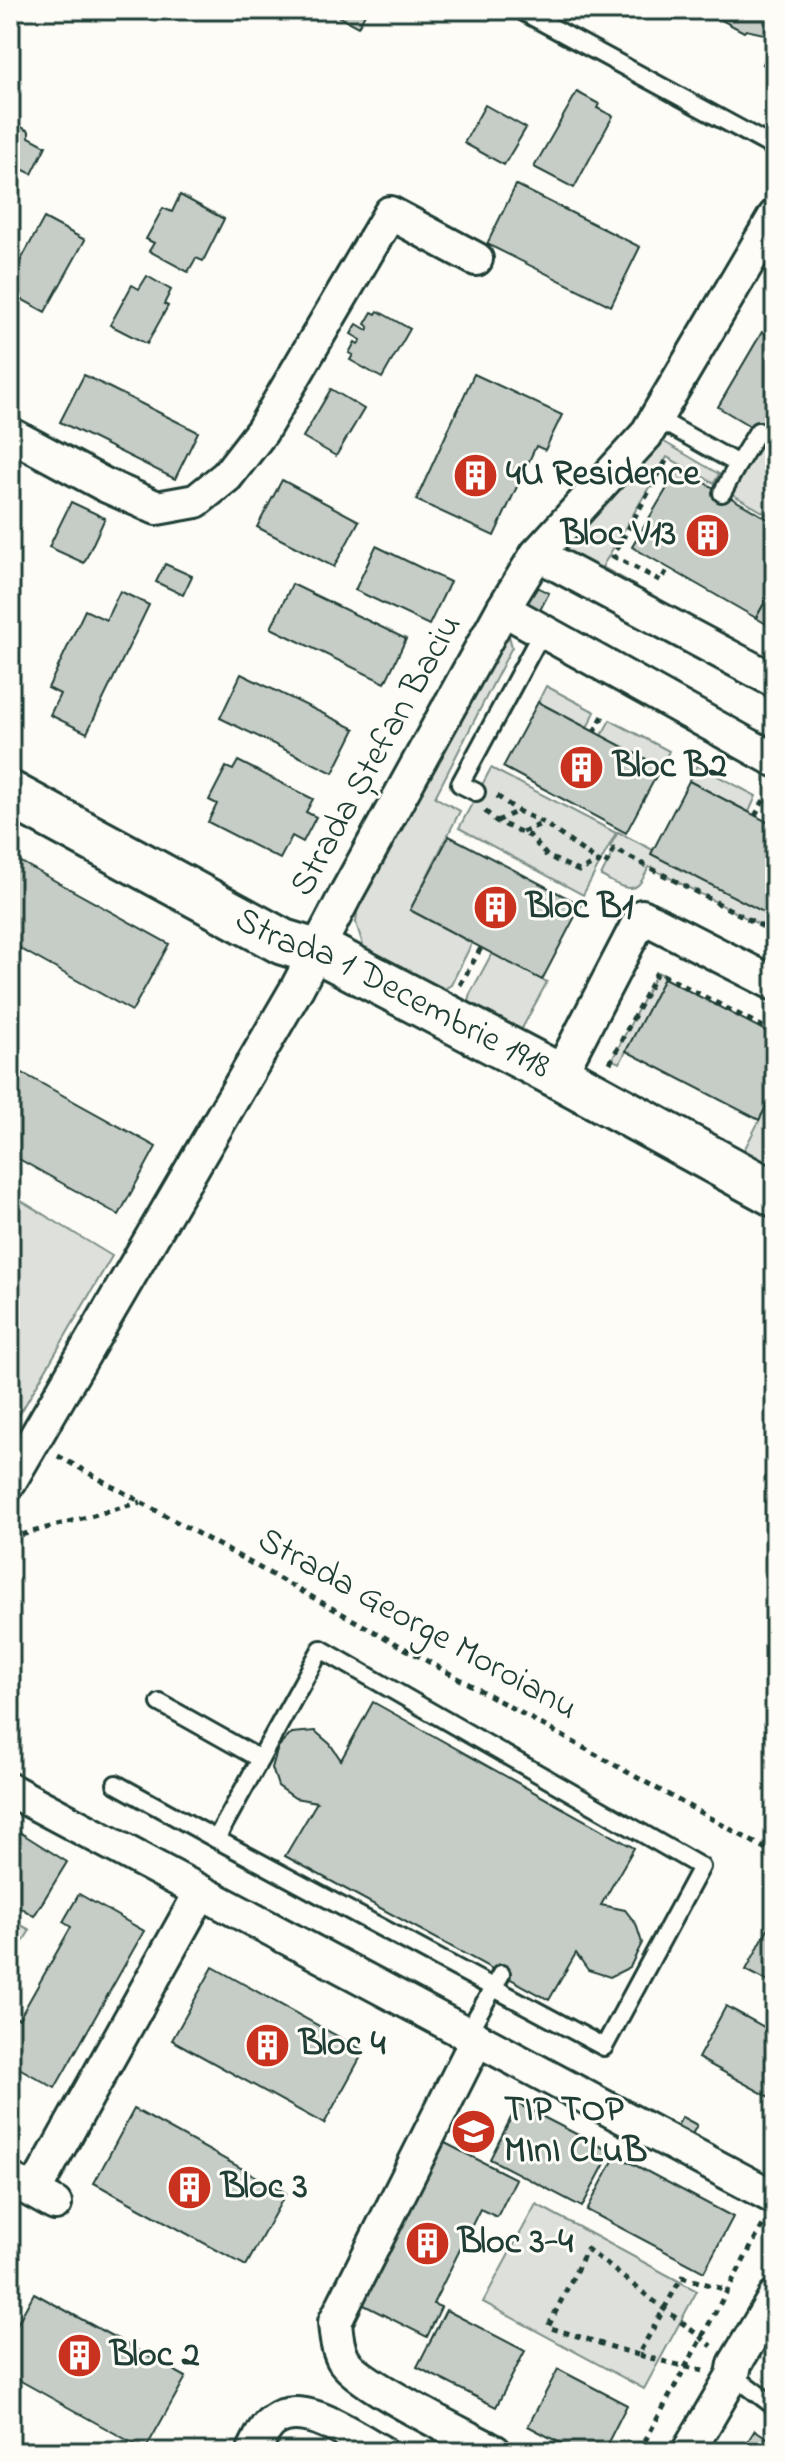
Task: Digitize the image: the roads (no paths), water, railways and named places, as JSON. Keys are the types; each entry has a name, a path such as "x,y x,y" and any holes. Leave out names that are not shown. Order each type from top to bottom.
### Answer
{"street":[{"path":"10,434 105,485 157,508 196,501 227,476 262,431 390,213 476,259"},
{"name":"Strada Ștefan Baciu","path":"10,1481 225,1114 503,609 537,554 646,435 775,216"},
{"path":"537,554 775,681"},
{"path":"503,609 775,760"},
{"name":"Strada 1 Decembrie 1918","path":"10,794 283,942 330,956 775,1194"},
{"path":"559,1076 642,916 775,984"},
{"path":"10,1790 472,2036 772,2206"},
{"path":"33,2192 201,1892"},
{"path":"472,2036 335,2322 343,2361 364,2380 495,2452"},
{"path":"688,2452 775,2297"},
{"path":"253,2452 271,2421 291,2412 318,2417 381,2452"}],"lane":[{"path":"520,10 775,148"},
{"path":"656,418 738,464"},
{"path":"722,493 758,431"},
{"path":"482,796 460,784 542,632"},
{"path":"116,1784 216,1839 498,1981 604,2047 701,1867 321,1649 216,1839"},
{"path":"160,1703 260,1759"},
{"path":"472,2036 498,1981"},
{"path":"733,2372 775,2407"}],"place":[{"name":"4U Residence","path":"475,475"},
{"name":"Bloc V13","path":"707,535"},
{"name":"Bloc B2","path":"582,767"},
{"name":"Bloc B1","path":"495,908"},
{"name":"Bloc 4","path":"268,2045"},
{"name":"TIP TOP MInI CLuB","path":"473,2132"},
{"name":"Bloc 3","path":"190,2188"},
{"name":"Bloc 3-4","path":"427,2243"},
{"name":"Bloc 2","path":"79,2356"}]}
